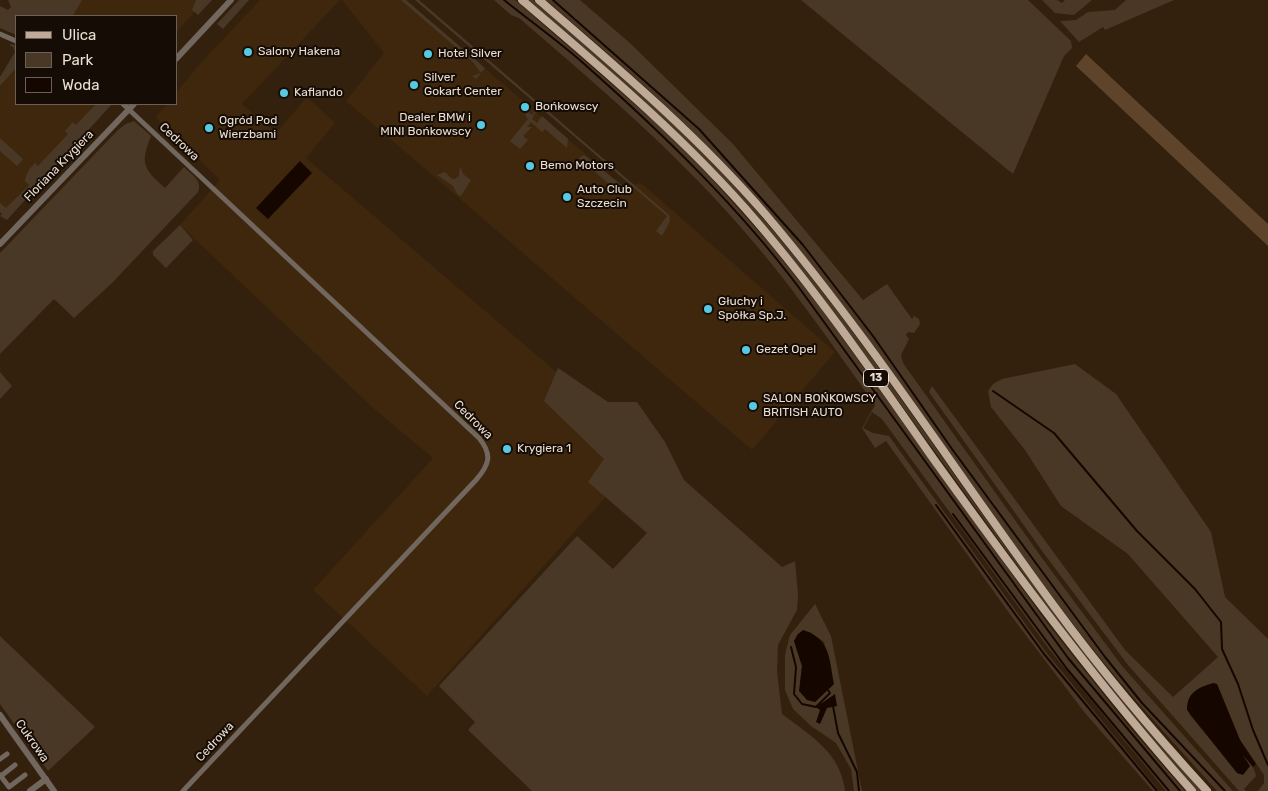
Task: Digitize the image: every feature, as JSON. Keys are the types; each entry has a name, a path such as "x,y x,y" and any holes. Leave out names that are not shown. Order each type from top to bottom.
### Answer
{"main road":[{"name":"13","path":"522,0 645,107 703,163 757,222 841,329 1047,616 1103,688 1192,791"},
{"name":"13","path":"539,0 653,99 711,155 765,214 838,306 1056,609 1106,674 1207,791"}],"street":[{"path":"178,57 231,0"},
{"path":"213,20 236,0"},
{"path":"0,34 15,41"},
{"name":"Floriana Krygiera","path":"0,244 132,106"},
{"name":"Cedrowa","path":"132,106 478,438 489,456 487,466 476,480 182,791"},
{"name":"Cukrowa","path":"0,715 54,791"},
{"path":"0,759 7,754"},
{"path":"16,765 0,776 9,787 25,775"},
{"path":"30,791 46,780"}],"shaded area":[{"path":"82,0 205,0 178,31 178,15 74,15"},
{"path":"260,0 340,0 242,104 276,133 307,97 335,123 306,158 648,450 427,696 313,590 433,458 373,408 180,225 220,180 156,118 166,105 178,105 178,91 198,66"},
{"path":"342,0 405,0 623,186 641,183 835,352 752,450 346,101 384,53"},
{"path":"1086,54 1268,224 1268,246 1076,66"},
{"path":"15,60 15,105 103,105 3,212 0,210 0,77"}],"green space":[{"path":"8,0 82,0 74,15 15,15 15,35 0,28 0,6 8,10 11,7"},
{"path":"196,0 212,0 198,15 192,10"},
{"path":"239,0 249,0 223,29 217,24"},
{"path":"401,0 406,0 485,68 481,73 473,62"},
{"path":"415,0 419,0 669,215 670,221 662,236 656,231 667,216"},
{"path":"494,0 515,0 663,129 712,179 769,243 820,307 1047,623 1126,723 1185,791 1166,791 1049,649 882,419 872,412 863,428 873,433 889,436 1045,651 1159,791 1153,791 1085,713 1012,617 886,441 875,448 862,428 875,405 791,289 737,223 686,168 632,117 519,18 511,15"},
{"path":"528,0 533,0 691,141 777,235 873,359 1024,572 1110,684 1202,791 1196,791 1087,662 857,344 718,173 643,100"},
{"path":"546,0 580,0 631,44 733,144 863,300 887,284 912,319 914,316 919,319 920,324 914,333 908,332 906,335 909,339 901,355 903,363 1042,558 1122,666 1233,791 1217,791 1098,656 1025,559 846,309 769,213 717,156 662,102"},
{"path":"801,0 1028,0 1071,41 1072,48 1064,56 1013,174"},
{"path":"1042,0 1057,0 1062,3 1065,0 1092,0 1074,15 1055,13"},
{"path":"1126,0 1174,0 1105,30 1103,27 1079,42 1060,21 1076,20 1088,12 1115,10"},
{"path":"15,52 15,69 0,86 0,77"},
{"path":"481,73 476,79 472,76"},
{"path":"95,105 111,105 7,220 0,216 2,214 0,212 0,203 6,208 29,185 25,181 31,167 35,163 38,166 68,134 65,131 73,122 76,125"},
{"path":"535,111 538,112 535,113 532,119 537,123 542,116 568,139 567,148 545,129 542,132 531,122 527,127 532,127 523,136 528,140 520,149 510,141 528,119 525,115 528,112 532,115"},
{"path":"134,121 151,136 145,153 145,159 148,170 152,175 165,188 184,167 198,181 198,192 112,283 74,318 54,299 0,354 0,253 118,130"},
{"path":"0,138 23,159 17,166 0,151"},
{"path":"584,155 625,188 626,191 623,196 579,158"},
{"path":"460,166 463,174 471,180 461,196 457,194 453,186 437,175 445,172 452,179 455,179 459,176"},
{"path":"180,225 193,240 166,268 153,255 153,251"},
{"path":"1075,364 1116,394 1211,532 1225,597 1268,639 1268,791 1258,791 1264,783 1264,775 1240,740 1217,684 1189,714 1239,774 1250,766 1241,752 1250,763 1256,776 1244,789 1246,791 1239,791 1128,665 1045,555 929,392 932,386 1125,650 1173,697 1218,657 1128,554 1061,506 1025,450 991,407 988,391 993,384 1002,379"},
{"path":"558,368 608,402 637,402 665,442 684,480 782,567 795,561 798,594 797,610 778,645 777,672 782,714 823,746 838,766 845,791 532,791 468,730 475,722 439,686 577,536 613,569 647,533 588,482 604,459 544,401"},
{"path":"0,372 12,386 0,399"},
{"path":"815,604 831,636 862,791 854,791 851,769 836,743 811,726 793,709 785,690 785,655 790,635","holes":["810,632 824,642 833,685 815,702 800,687 802,666 794,641 798,634"]},
{"path":"0,636 95,727 48,771 0,704"}],"water":[{"path":"300,161 312,173 268,219 256,208"},
{"path":"803,630 812,634 824,644 834,684 815,702 807,700 799,691 802,666 794,641"},
{"path":"1213,683 1217,684 1240,740 1256,764 1253,767 1242,754 1250,766 1243,775 1237,773 1187,710 1191,695"},
{"path":"835,694 837,706 827,708 820,724 816,722 820,710 816,707"}],"waterway":[{"path":"504,0 573,54 669,142 724,198 776,258 1068,658 1180,791"},
{"path":"553,0 699,129 803,245 873,336 952,449 1105,657 1142,703 1225,791"},
{"path":"993,391 1054,433 1137,531 1195,589 1221,622 1222,649 1238,684 1253,730 1268,765"},
{"path":"936,505 1044,654 1157,791"},
{"path":"953,514 1067,669 1169,791"},
{"path":"791,647 796,667 794,694 802,704 816,707"},
{"path":"818,707 816,707 830,693 828,690"},
{"path":"833,706 838,733 857,772 859,791"}],"place":[{"name":"Salony Hakena","path":"248,52"},
{"name":"Hotel Silver","path":"428,54"},
{"name":"Silver Gokart Center","path":"414,85"},
{"name":"Kaflando","path":"284,93"},
{"name":"Bońkowscy","path":"525,107"},
{"name":"Dealer BMW i MINI Bońkowscy","path":"481,125"},
{"name":"Ogród Pod Wierzbami","path":"209,128"},
{"name":"Bemo Motors","path":"530,166"},
{"name":"Auto Club Szczecin","path":"567,197"},
{"name":"Głuchy i Spółka Sp.J.","path":"708,309"},
{"name":"Gezet Opel","path":"746,350"},
{"name":"SALON BOŃKOWSCY BRITISH AUTO","path":"753,406"},
{"name":"Krygiera 1","path":"507,449"}]}
